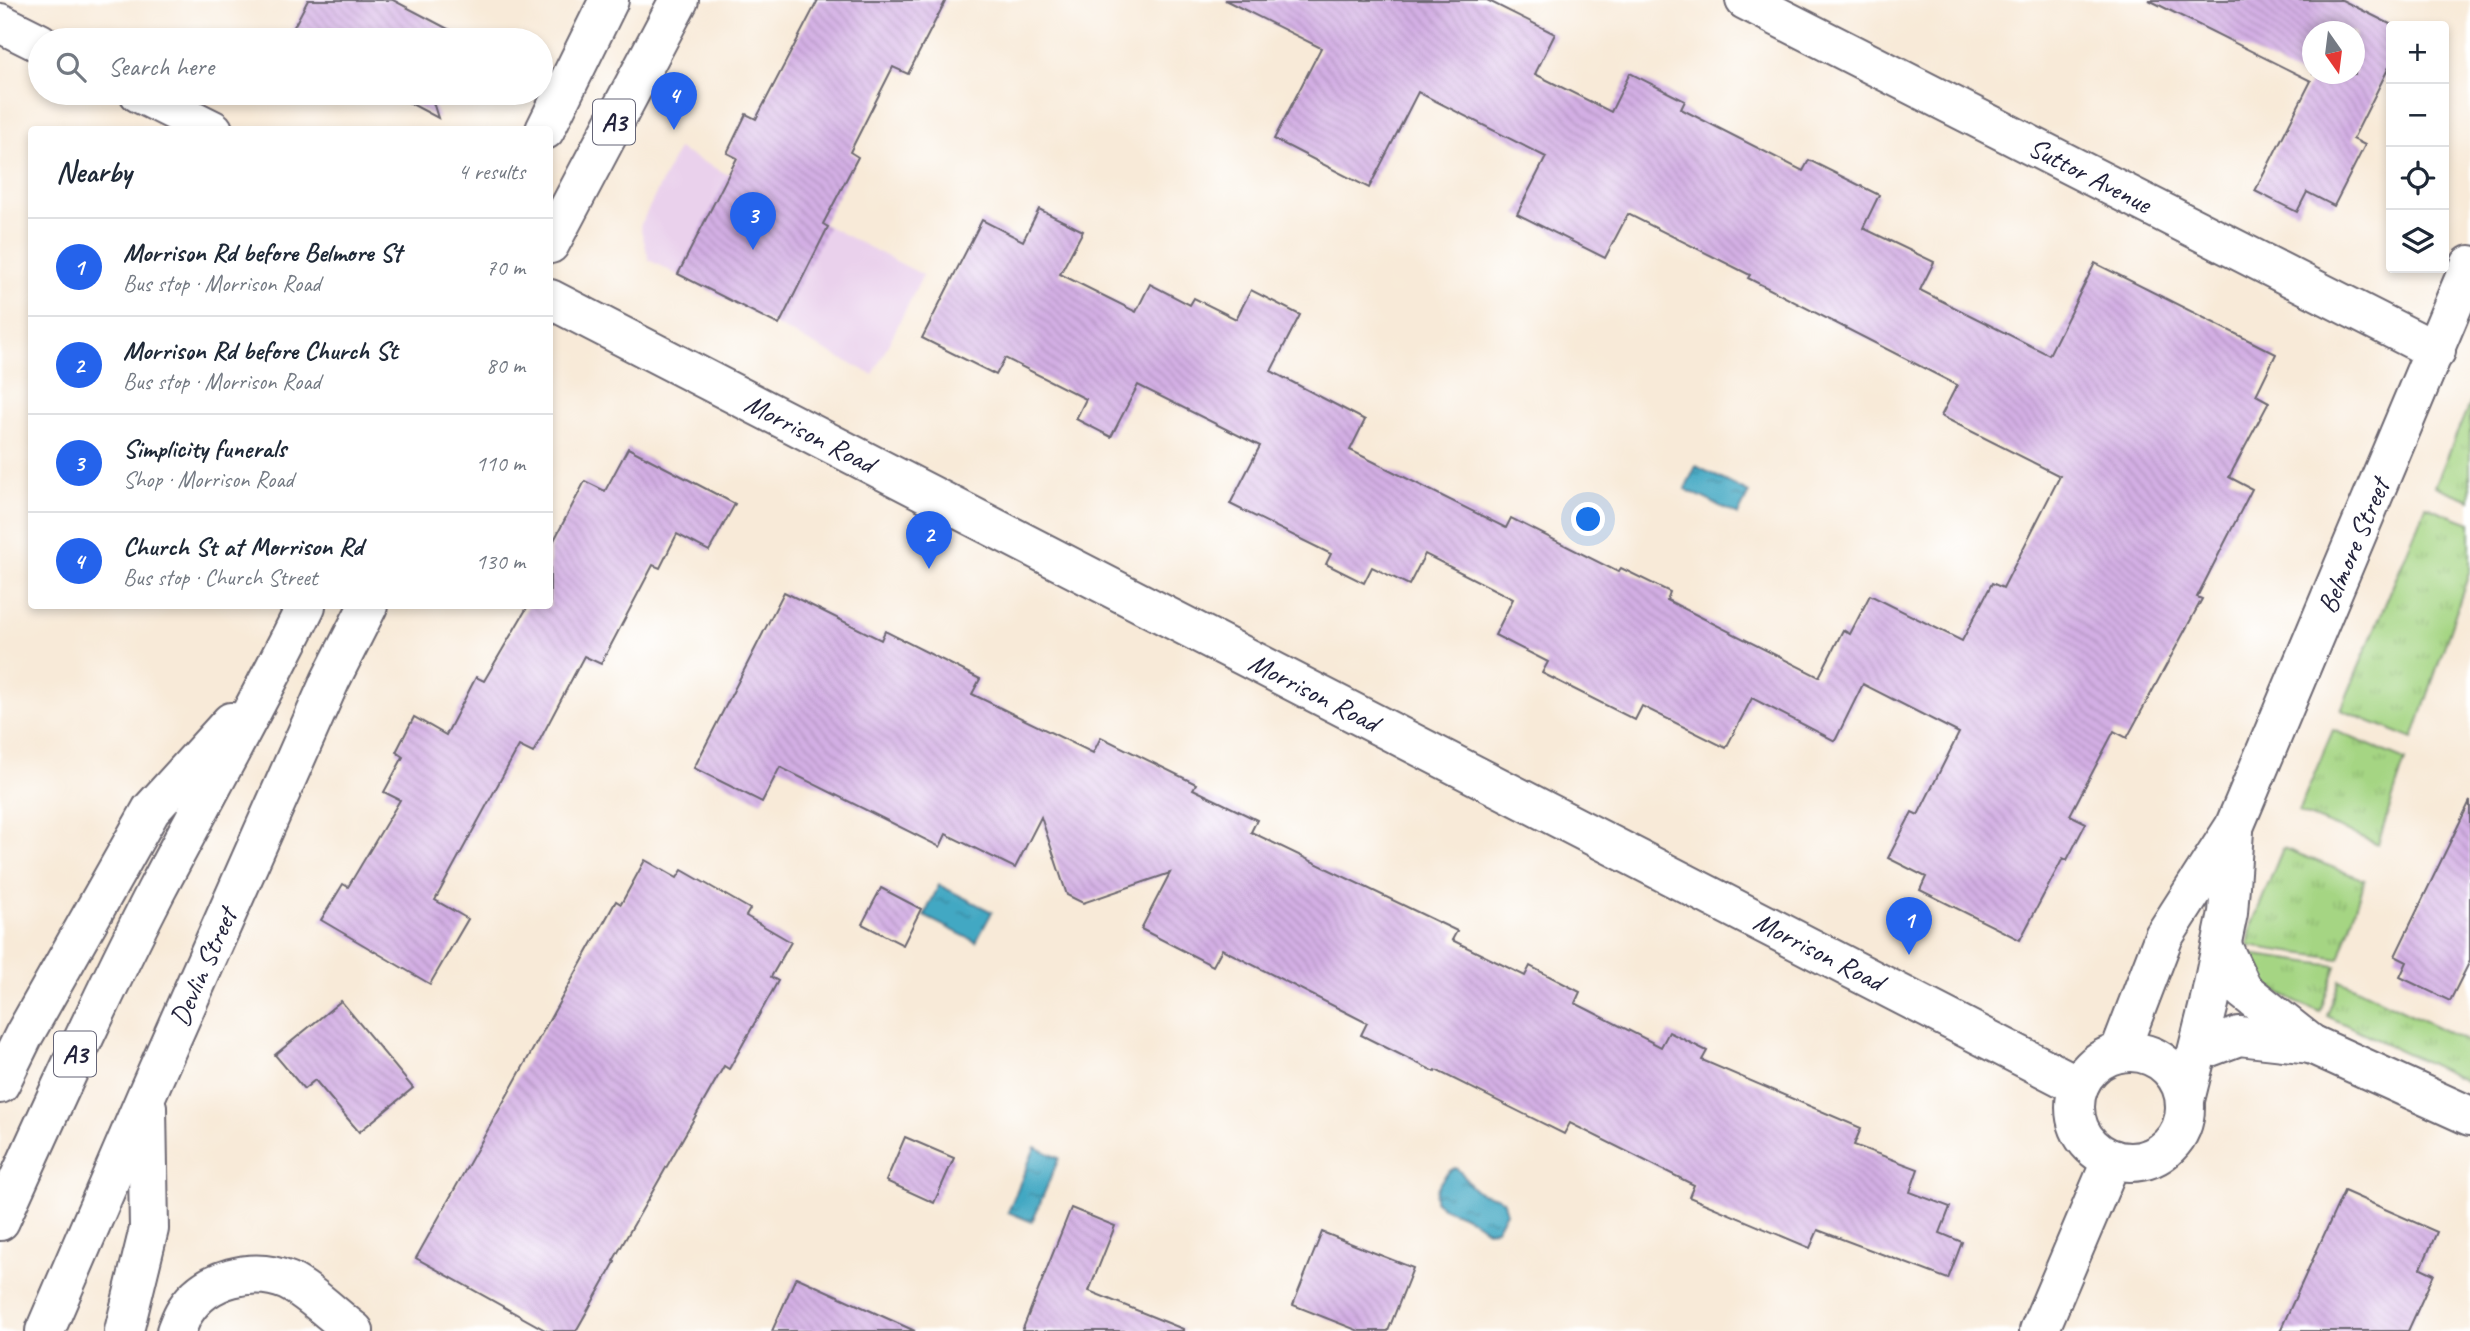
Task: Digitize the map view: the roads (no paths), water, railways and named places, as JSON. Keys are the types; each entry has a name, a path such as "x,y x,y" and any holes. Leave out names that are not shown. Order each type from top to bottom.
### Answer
{"main road":[{"name":"A3","path":"547,126 609,0"},
{"name":"A3","path":"553,238 679,0"},
{"name":"Suttor Avenue","path":"1745,0 2436,351"},
{"path":"0,23 28,37"},
{"path":"163,105 205,126"},
{"name":"Belmore Street","path":"2119,1052 2164,936 2234,827 2470,265"},
{"name":"Morrison Road","path":"553,301 2079,1086"},
{"name":"A3","path":"0,1221 86,1030 156,890 270,680 305,609"},
{"name":"Devlin Street","path":"46,1331 146,1094 330,681 366,609"},
{"path":"0,1084 24,1035 151,810 270,680"},
{"name":"Belmore Street","path":"2185,1100 2210,1004 2228,913 2234,827"},
{"path":"2222,946 2243,990 2311,1044 2470,1116"},
{"path":"2199,1051 2239,1036 2311,1044"},
{"path":"2119,1052 2137,1052 2154,1057 2169,1067 2180,1082 2185,1100 2185,1119 2178,1136 2165,1150 2149,1159 2131,1163 2112,1159 2097,1151 2080,1130 2075,1103 2079,1086 2089,1071 2102,1059 2119,1052"},
{"path":"124,1331 149,1229 146,1094"},
{"path":"2039,1331 2112,1159"},
{"path":"176,1331 186,1310 206,1289 232,1276 260,1274 288,1281 354,1331"}],"water":[{"path":"1696,466 1749,493 1738,515 1685,489"},
{"path":"939,885 992,912 976,942 924,916"},
{"path":"1035,1147 1059,1158 1032,1222 1008,1212"},
{"path":"1455,1168 1476,1190 1504,1201 1506,1212 1496,1229 1487,1230 1435,1201 1441,1182"}],"place":[{"name":"Church St at Morrison Rd","path":"674,130"},
{"name":"Simplicity funerals","path":"753,250"},
{"name":"Morrison Rd before Church St","path":"929,569"},
{"name":"Morrison Rd before Belmore St","path":"1909,955"}]}
